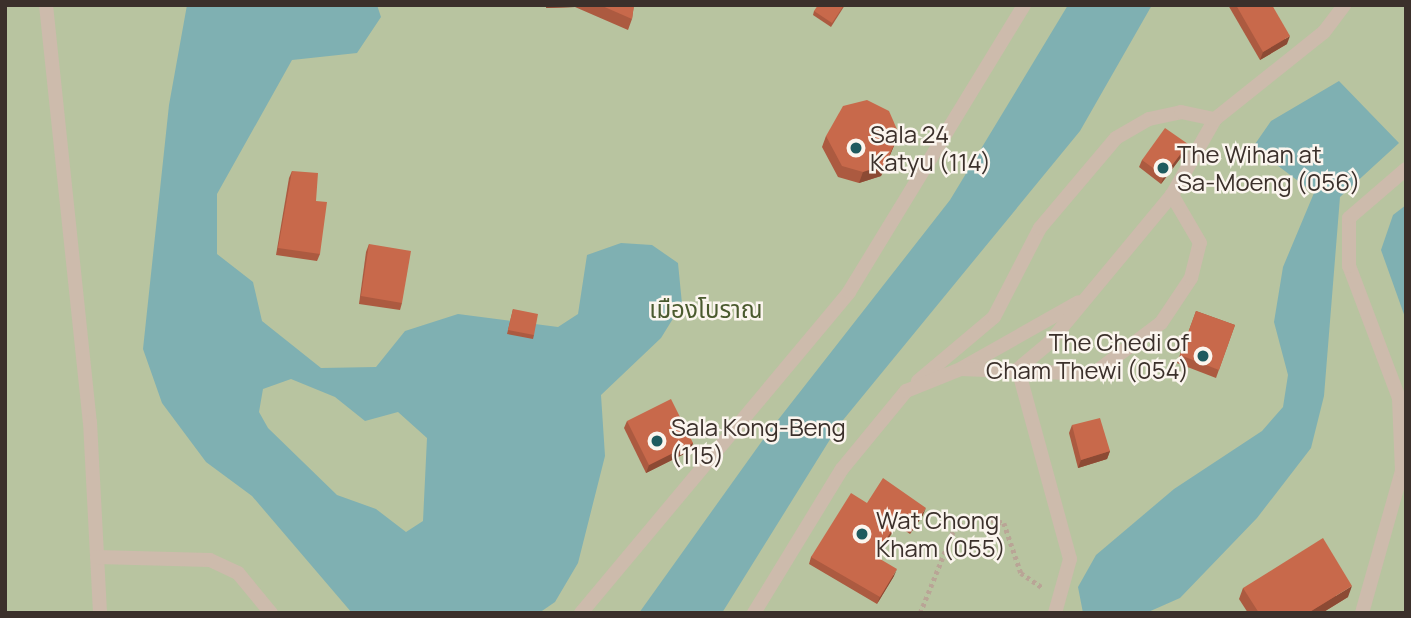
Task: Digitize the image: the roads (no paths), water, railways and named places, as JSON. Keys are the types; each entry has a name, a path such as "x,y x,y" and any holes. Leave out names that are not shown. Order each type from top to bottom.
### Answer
{"lane":[{"path":"46,5 89,408 100,613"},
{"path":"581,613 849,292 1024,5"},
{"path":"1018,369 1087,298 1172,195 1215,118 1324,32 1344,5"},
{"path":"754,613 842,469 906,391 995,317 1040,228 1116,138 1149,118 1181,111 1215,118"},
{"path":"1362,613 1404,472 1399,398 1349,266 1349,218 1406,169"},
{"path":"961,369 1018,369 1093,374 1161,323 1191,278 1200,243 1172,195"},
{"path":"906,391 961,369 1087,298"},
{"path":"1018,369 1070,559 1055,613"},
{"path":"97,557 210,560 238,573 271,613"}],"water":[{"path":"187,5 377,5 381,17 357,53 292,60 217,194 217,254 253,282 262,321 321,368 376,367 405,331 458,314 558,327 578,314 587,255 621,243 652,245 678,263 682,304 661,338 601,395 605,456 578,563 555,602 539,613 352,613 252,496 206,462 162,403 143,349 169,105","holes":["291,379 335,397 365,421 398,412 427,438 423,521 406,532 376,509 337,495 268,428 259,412 263,389"]},
{"path":"1068,5 1152,5 1080,131 839,425 722,613 639,613 767,434 950,200"},
{"path":"1339,81 1399,143 1340,197 1324,396 1311,448 1257,518 1180,598 1146,613 1083,613 1078,587 1096,555 1174,489 1262,431 1283,407 1288,375 1274,322 1283,267 1314,193 1253,147 1271,121"},
{"path":"1406,205 1406,320 1381,250 1393,215"}],"place":[{"name":"Sala 24 Katyu (114)","path":"856,148"},
{"name":"The Wihan at Sa-Moeng (056)","path":"1163,168"},
{"name":"The Chedi of Cham Thewi (054)","path":"1203,356"},
{"name":"Sala Kong-Beng (115)","path":"657,441"},
{"name":"Wat Chong Kham (055)","path":"862,534"}],"park label":[{"name":"เมืองโบราณ","path":"706,309"}]}
